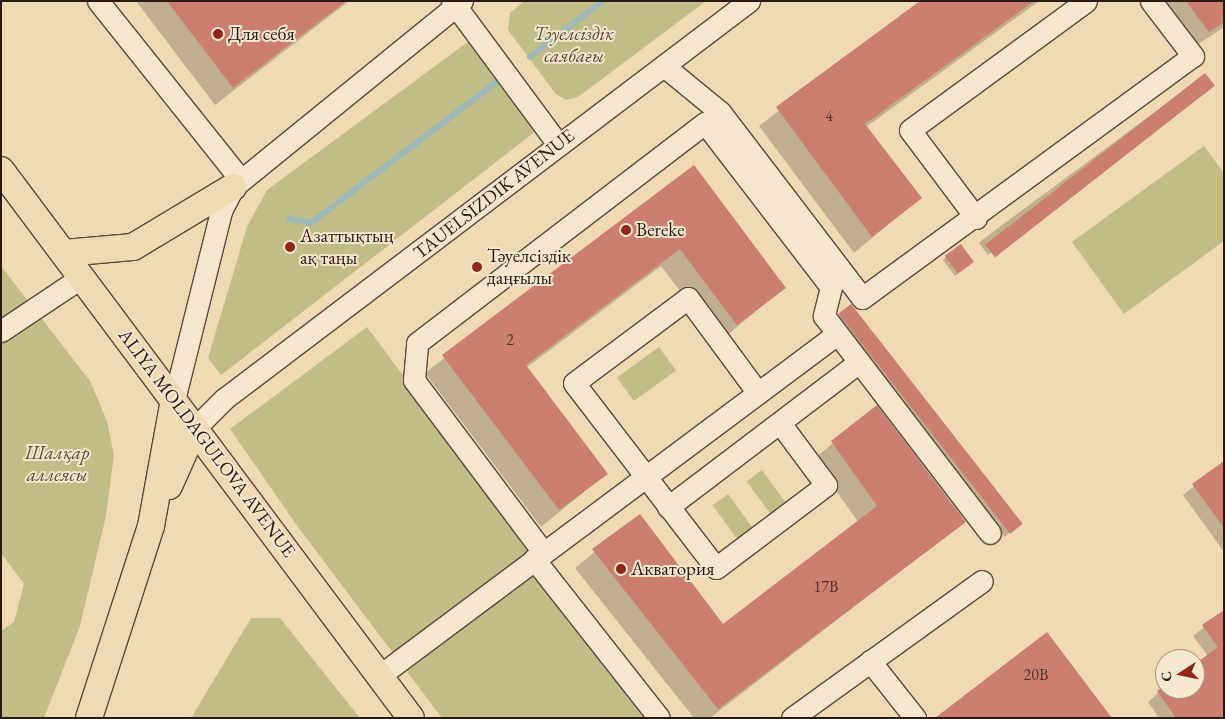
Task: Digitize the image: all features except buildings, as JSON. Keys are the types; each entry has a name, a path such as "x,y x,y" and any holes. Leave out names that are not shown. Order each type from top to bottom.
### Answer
{"main road":[{"name":"ALIYA MOLDAGULOVA AVENUE","path":"1,170 411,718"},
{"path":"64,253 134,247 237,184"},
{"path":"151,526 174,400"},
{"path":"89,718 151,526 195,428"}],"street":[{"path":"98,1 237,184"},
{"name":"TAUELSIZDIK AVENUE","path":"195,428 224,399 749,1"},
{"path":"976,218 910,130 1086,1"},
{"path":"664,66 713,118 862,298 976,218 1193,56 1152,1"},
{"path":"174,400 221,211 237,184 456,3 558,144"},
{"path":"713,118 831,287 824,316 990,533"},
{"path":"659,718 539,556 414,380 417,343 713,118"},
{"path":"1,331 82,277"},
{"path":"758,393 688,298 574,383 645,478 716,568 826,485 780,423"},
{"path":"379,676 837,334"},
{"path":"668,507 859,362"},
{"path":"805,714 870,661 982,581"},
{"path":"870,661 915,718"}],"green space":[{"name":"Тәуелсіздік саябағы","path":"524,1 706,1 578,97 566,100 556,94 508,30 510,13"},
{"name":"Тәуелсіздік саябағы","path":"469,41 536,131 221,375 208,358 247,227 267,190"},
{"path":"1204,146 1224,173 1224,241 1124,314 1072,242"},
{"name":"Шалқар аллеясы","path":"1,266 90,381 107,421 114,455 106,516 80,626 44,718 1,718 1,631 14,622 24,584 1,553"},
{"path":"367,327 659,718 442,718 298,527 230,429"},
{"path":"659,347 676,370 634,401 617,378"},
{"path":"762,470 788,506 772,517 747,481"},
{"path":"728,494 754,530 738,541 713,505"},
{"path":"251,618 280,618 360,718 191,718"}],"waterway":[{"path":"530,57 603,1"},
{"path":"289,219 311,223 502,78"}],"place":[{"name":"Для себя","path":"218,34"},
{"name":"Bereke","path":"626,230"},
{"name":"Азаттықтың ақ таңы","path":"290,247"},
{"name":"Тәуелсіздік даңғылы","path":"477,267"},
{"name":"Акватория","path":"621,569"}]}
